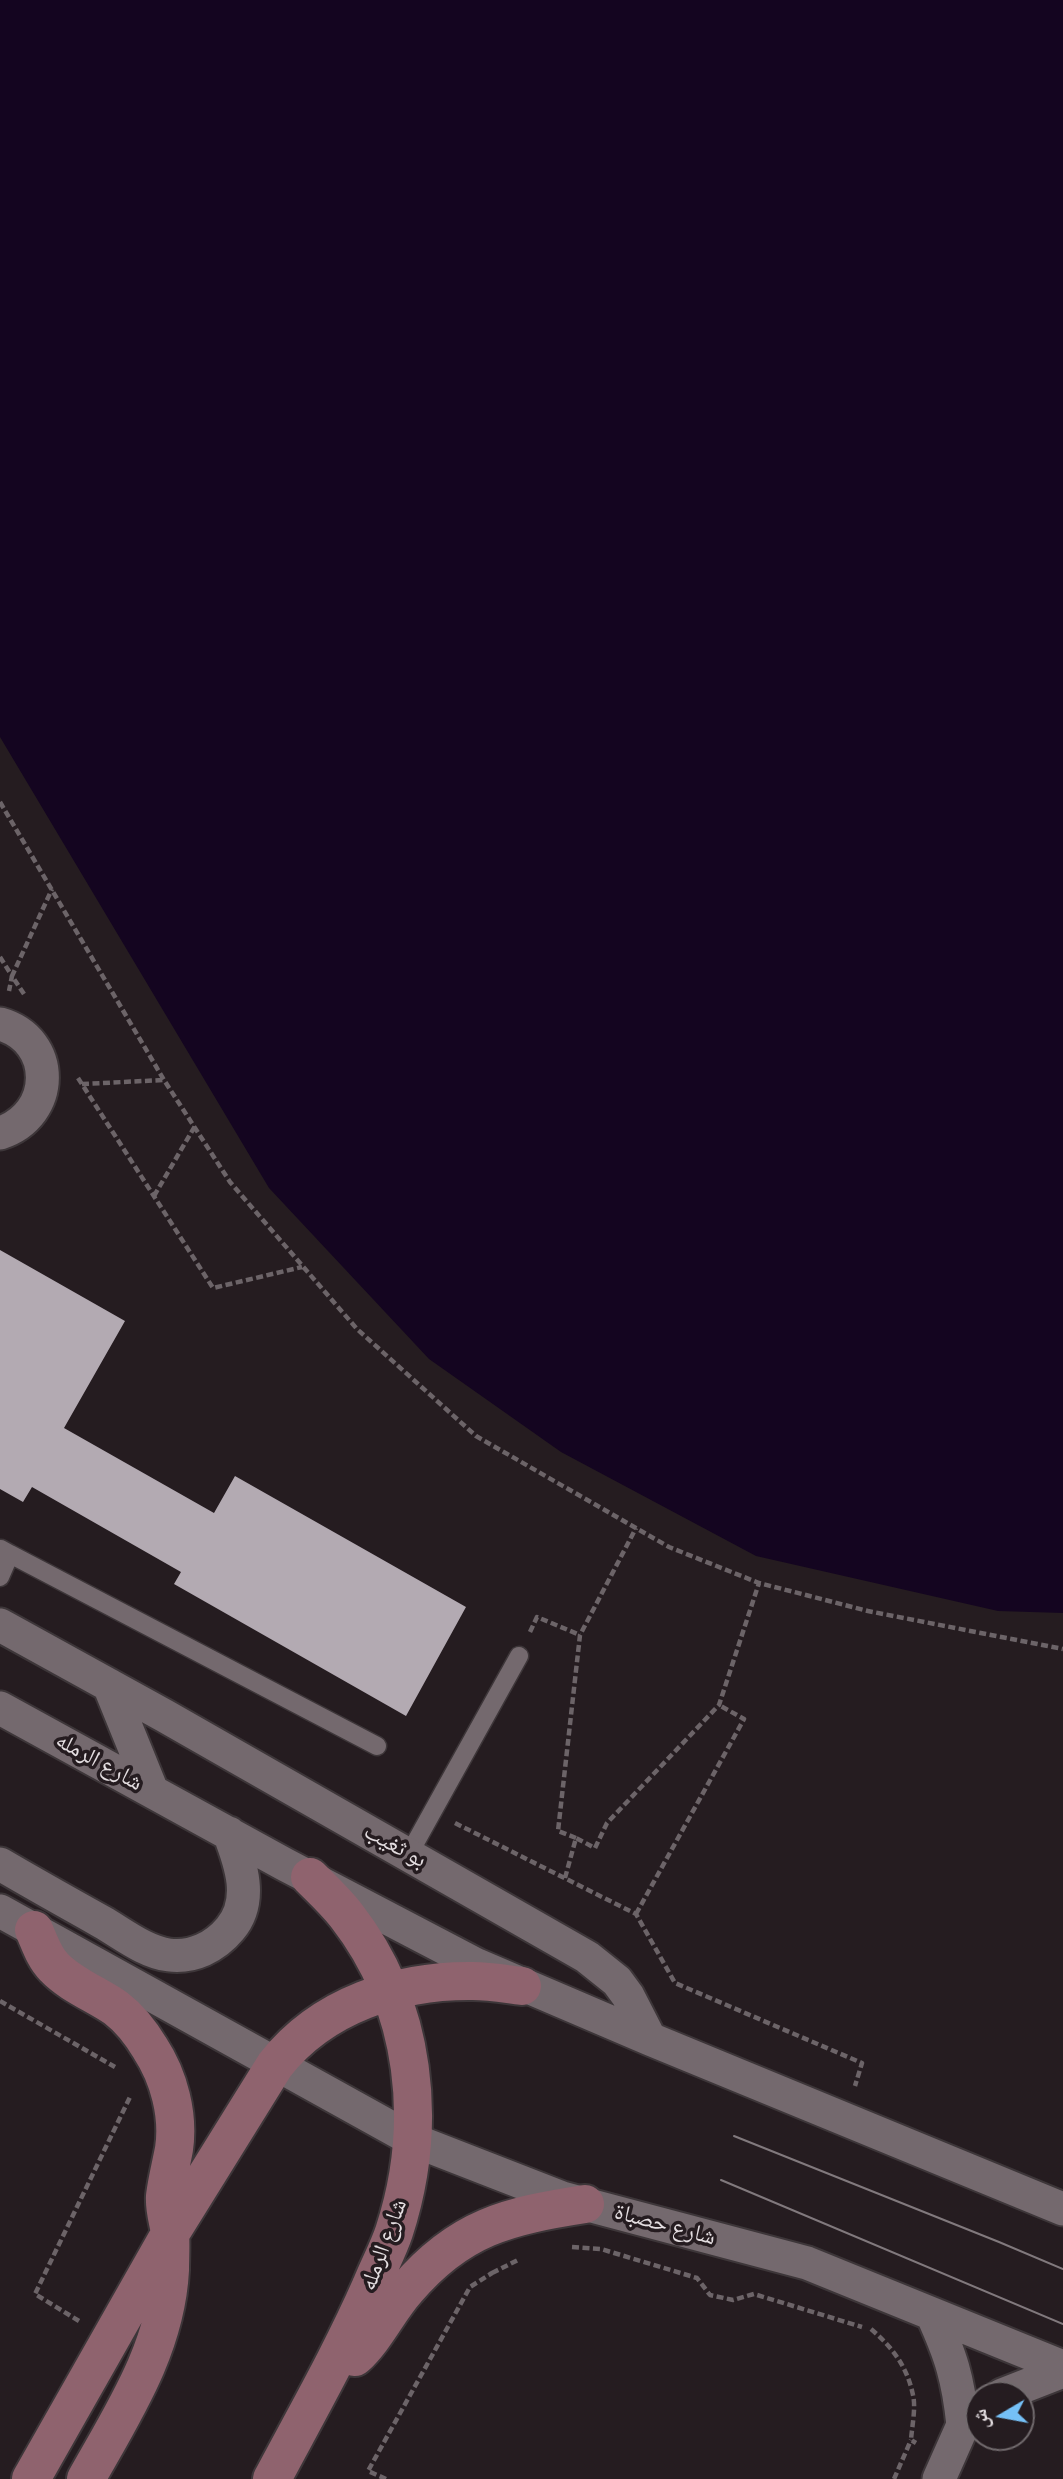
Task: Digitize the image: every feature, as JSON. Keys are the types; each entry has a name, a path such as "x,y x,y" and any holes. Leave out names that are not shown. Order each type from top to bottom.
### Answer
{"main road":[{"name":"شارع الرمله","path":"272,2479 352,2328 394,2232 414,2140 415,2104 411,2065 390,1992 368,1948 346,1915 310,1877"},
{"path":"34,1930 55,1968 117,2009 137,2029 152,2050 167,2084 175,2122 165,2199 170,2234 166,2308 142,2379 86,2479"},
{"path":"31,2479 170,2234 287,2050 308,2030 328,2017 353,2004 390,1992 439,1982 463,1981 522,1986"},
{"path":"323,2383 359,2353 405,2291 450,2247 475,2232 517,2217 585,2204"}],"street":[{"path":"0,1024 13,1028 29,1041 39,1059 43,1079 39,1100 28,1117 0,1133"},
{"name":"بو ثغيب","path":"0,1625 587,1957 617,1981 628,1996 650,2039"},
{"path":"109,1685 152,1791"},
{"name":"شارع الرمله","path":"0,1708 310,1877 522,1986"},
{"path":"0,1864 152,1951 182,1956 210,1947 222,1938 239,1914 244,1901 241,1870 229,1833"},
{"path":"0,1911 275,2065"},
{"path":"522,1986 1063,2209"},
{"name":"شارع حصباة","path":"275,2065 414,2140 562,2198 807,2263 1063,2369"},
{"path":"932,2314 965,2402"},
{"path":"1035,2381 1063,2369"},
{"path":"944,2469 965,2429"}],"lane":[{"path":"0,1577 5,1551 377,1746"},
{"path":"409,1854 519,1656"}],"path":[{"path":"0,803 164,1080 230,1182 357,1329 476,1436 669,1547 759,1583 868,1611 1063,1649"},
{"path":"26,998 12,976 52,889"},
{"path":"74,1073 213,1288 302,1267"},
{"path":"81,1084 164,1080"},
{"path":"154,1196 194,1126"},
{"path":"636,1528 580,1635 558,1831 595,1848 607,1823 719,1705 759,1583"},
{"path":"519,1656 537,1617 580,1635"},
{"path":"636,1914 744,1719 719,1705"},
{"path":"432,1812 636,1914 675,1983 862,2063 845,2120"},
{"path":"565,1878 576,1838"},
{"path":"0,2001 114,2065 120,2075"},
{"path":"110,2339 34,2294 132,2093 167,2084"},
{"path":"475,2232 492,2273"},
{"path":"562,2247 601,2249 697,2278 710,2295 733,2300 754,2294 871,2329 892,2348 904,2369 914,2396 911,2440 894,2479"},
{"path":"386,2479 369,2471 470,2287 522,2258"},
{"path":"911,2440 944,2469"}],"shaded area":[{"path":"0,0 1063,0 1063,1613 998,1611 756,1556 561,1452 429,1359 269,1188 0,737"}],"building":[{"path":"0,1250 125,1321 64,1428 214,1513 235,1476 466,1607 406,1716 174,1584 181,1572 32,1487 23,1502 0,1489"}],"tram line":[{"path":"734,2136 1063,2269"},
{"path":"721,2180 1063,2324"}]}
